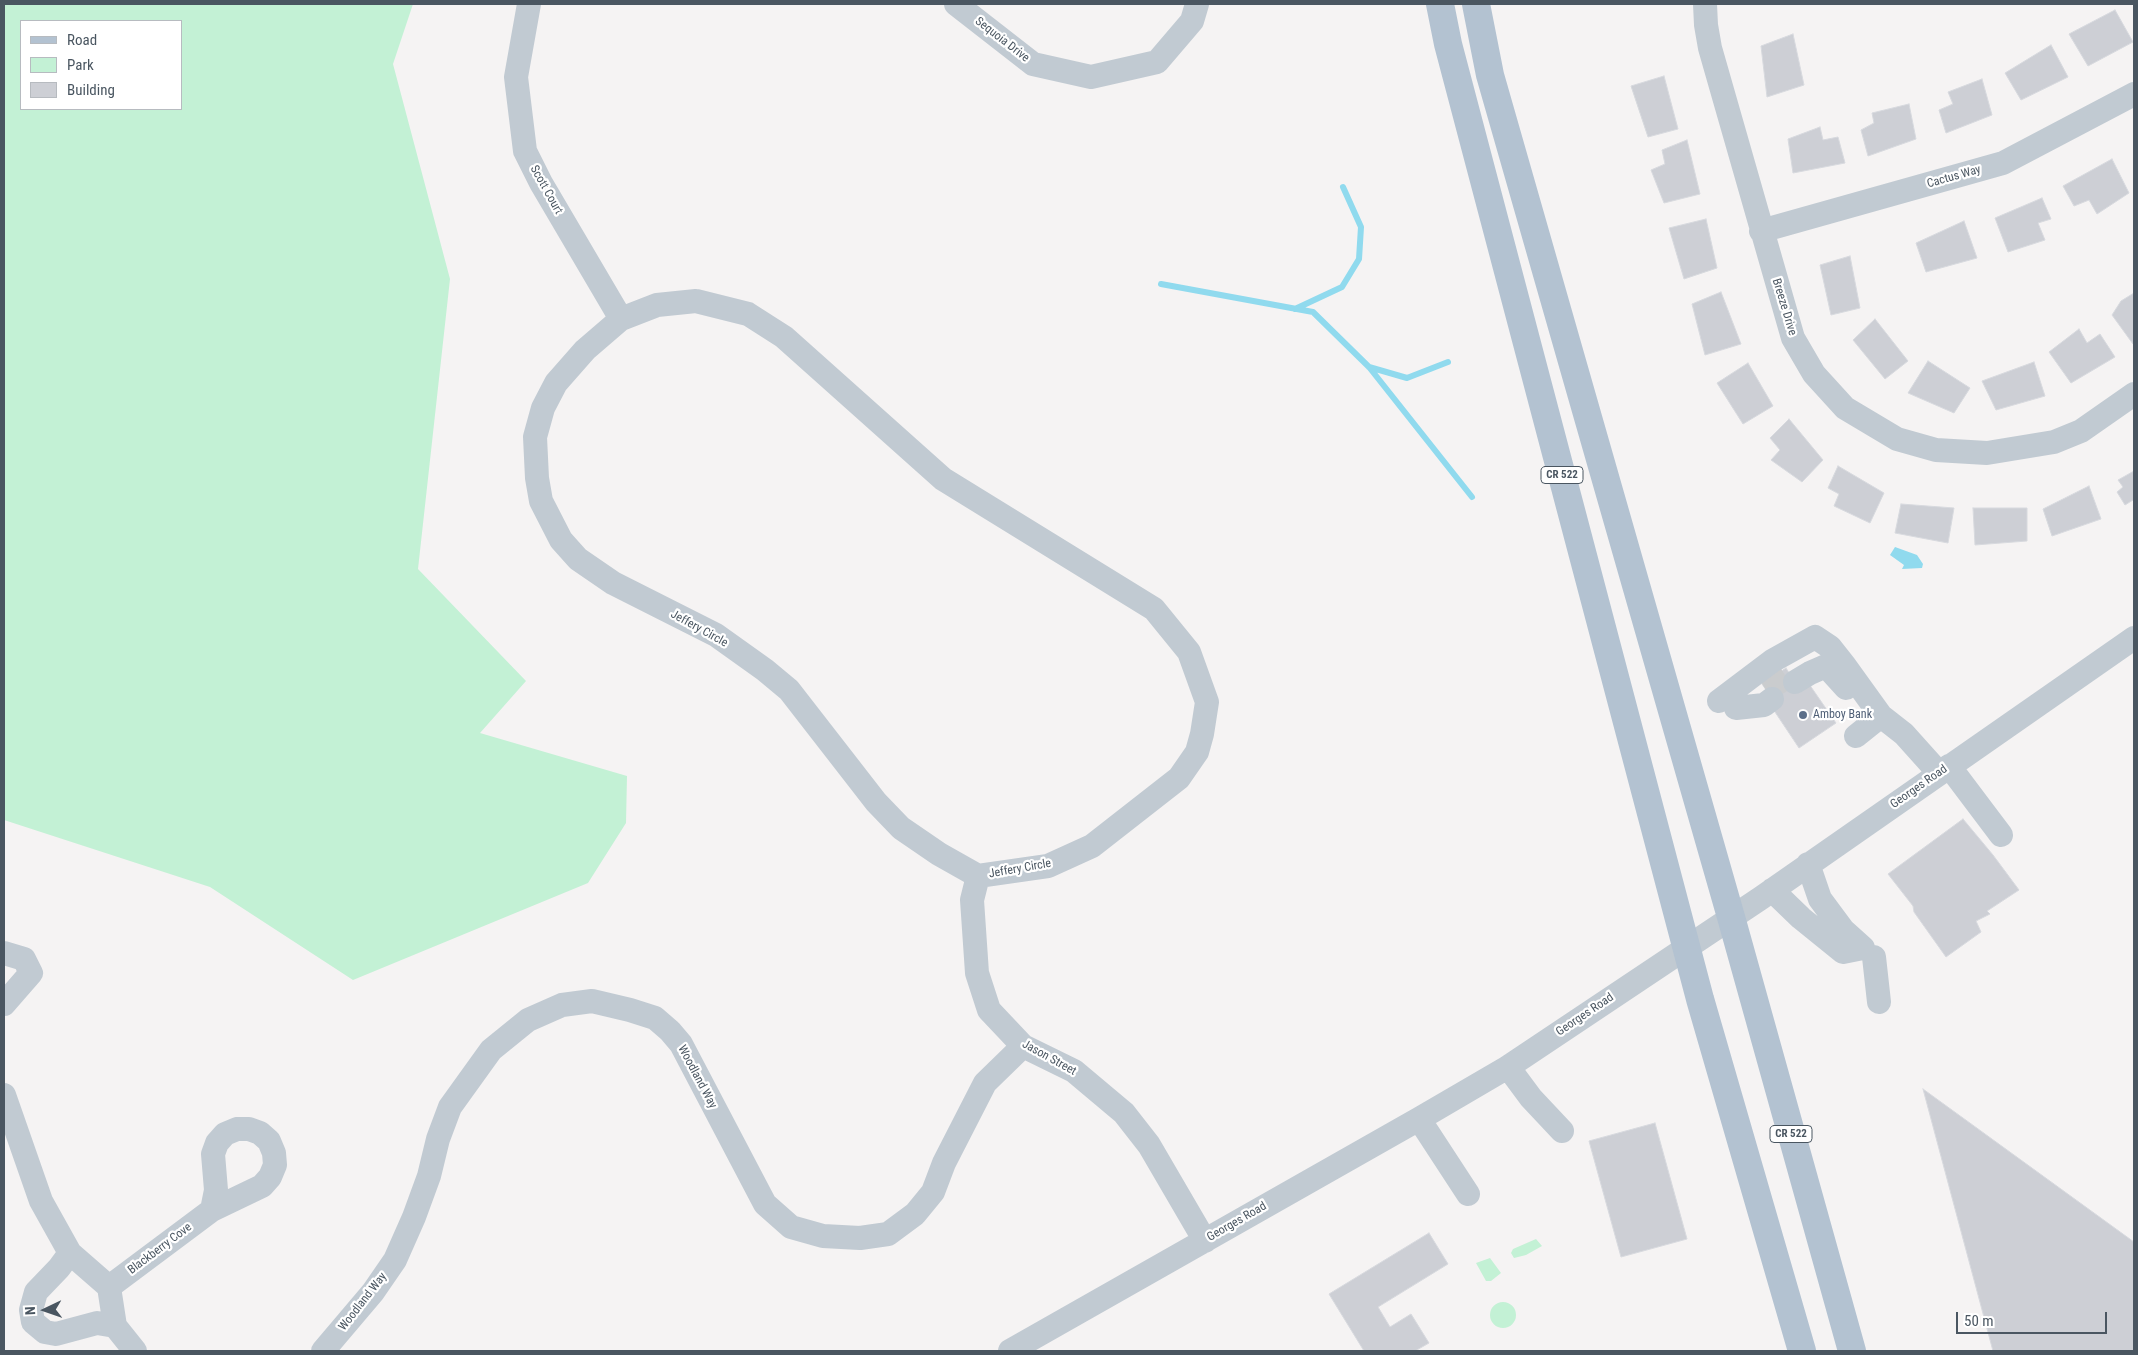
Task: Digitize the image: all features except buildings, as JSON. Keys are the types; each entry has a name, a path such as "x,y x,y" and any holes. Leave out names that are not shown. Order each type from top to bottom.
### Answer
{"main road":[{"name":"CR 522","path":"1440,4 1448,44 1687,947 1802,1351"},
{"name":"CR 522","path":"1476,4 1490,75 1731,917 1852,1351"}],"street":[{"name":"Scott Court","path":"529,4 516,77 525,151 541,183 621,319"},
{"name":"Sequoia Drive","path":"956,4 1034,64 1091,77 1157,62 1192,21 1197,4"},
{"name":"Breeze Drive","path":"1705,4 1710,48 1793,338 1814,374 1845,408 1897,439 1936,450 1987,453 2054,442 2082,431 2134,394"},
{"name":"Cactus Way","path":"1761,231 2003,163 2134,94"},
{"name":"Jeffery Circle","path":"696,301 748,314 784,338 943,479 1154,609 1188,652 1207,702 1197,752 1179,778 1092,846 1048,866 978,876 939,854 901,828 876,802 788,690 765,670 716,635 613,583 578,559 561,540 541,501 537,478 535,437 542,408 556,383 579,356 621,319 657,305 696,301"},
{"name":"Georges Road","path":"1010,1351 1419,1120 1508,1067 1772,890 2134,638"},
{"path":"1830,648 1845,666 1868,726"},
{"path":"1830,648 1793,678 1826,666 1846,687 1868,726 1904,734 1944,770 2001,835"},
{"path":"1769,695 1764,705 1727,705 1804,652 1830,648"},
{"path":"1772,890 1801,918 1844,952 1863,948 1843,930 1820,899 1808,864"},
{"name":"Jason Street","path":"978,876 972,900 977,973 990,1010 1023,1046 1074,1071 1124,1113 1149,1145 1205,1241"},
{"path":"4,953 24,959 31,973 4,1004"},
{"path":"1874,957 1880,1002"},
{"name":"Woodland Way","path":"326,1348 373,1292 395,1260 429,1176 438,1139 450,1107 491,1050 528,1020 562,1005 592,1001 655,1018 680,1044 765,1204 791,1226 822,1236 860,1238 888,1234 915,1214 933,1192 944,1163 984,1083 1023,1046"},
{"path":"1508,1067 1531,1098 1562,1131"},
{"path":"4,1095 41,1202 70,1253 108,1287 115,1326 135,1351"},
{"path":"1419,1120 1468,1194"},
{"name":"Blackberry Cove","path":"108,1287 212,1210"},
{"path":"70,1253 36,1292 31,1310 33,1322 45,1332 56,1334 97,1323 115,1326"}],"green space":[{"path":"4,4 413,4 393,64 450,279 418,569 526,681 480,733 627,776 626,823 588,883 353,980 210,887 4,820"},
{"path":"1536,1239 1542,1246 1526,1255 1514,1258 1511,1253 1513,1249"},
{"path":"1490,1258 1501,1273 1491,1281 1486,1281 1476,1263"},
{"path":"1503,1302 1512,1306 1516,1315 1512,1324 1503,1328 1494,1324 1490,1315 1494,1306"}],"water":[{"path":"1895,547 1917,555 1923,564 1922,568 1902,569 1904,565 1890,555"}],"waterway":[{"path":"1295,309 1342,287 1359,259 1361,227 1343,187"},
{"path":"1161,284 1313,312 1369,367 1472,497"},
{"path":"1369,367 1407,378 1448,362"}],"tunnel":[{"path":"1766,690 1790,675"}],"place":[{"name":"Amboy Bank","path":"1803,715"}]}
